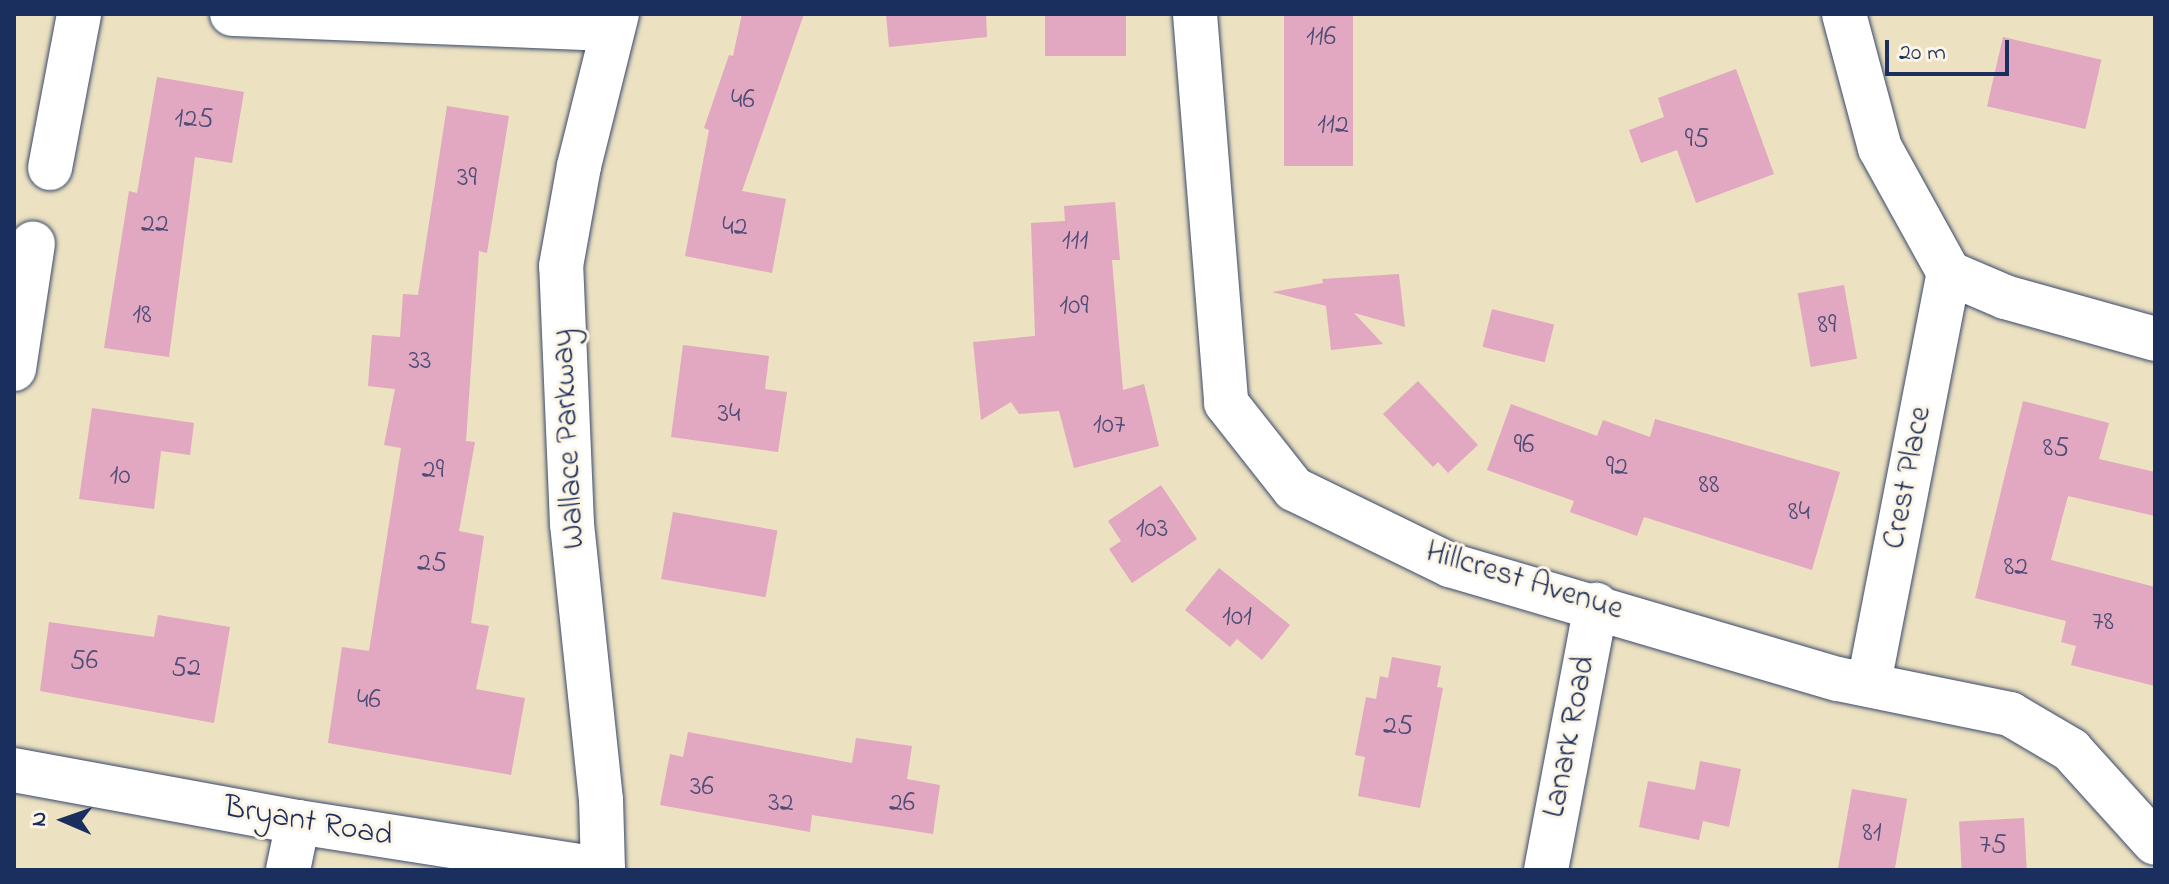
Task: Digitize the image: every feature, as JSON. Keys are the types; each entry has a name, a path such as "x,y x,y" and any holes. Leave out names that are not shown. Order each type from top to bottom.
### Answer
{"street":[{"path":"50,168 79,14"},
{"path":"232,14 615,22"},
{"name":"Hillcrest Avenue","path":"1195,14 1226,403 1294,489 1450,565 1596,605 1838,679 2010,714 2071,750 2155,843"},
{"path":"1844,14 1880,148 1949,273 2005,297 2155,339"},
{"name":"Wallace Parkway","path":"603,870 601,800 572,524 561,266 615,22"},
{"path":"14,369 33,243"},
{"name":"Crest Place","path":"1869,683 1949,273"},
{"name":"Lanark Road","path":"1546,870 1596,605"},
{"name":"Bryant Road","path":"14,770 298,822 603,870"},
{"path":"288,870 298,822"}],"building":[{"path":"742,14 804,14 742,191 786,199 772,273 685,256 709,130 704,128 729,55 733,56"},
{"path":"886,14 986,14 987,37 889,47"},
{"path":"1045,14 1126,14 1126,56 1045,56"},
{"path":"1284,14 1353,14 1353,166 1284,166"},
{"path":"2003,37 2101,60 2085,129 1987,106"},
{"path":"1736,69 1774,174 1696,203 1677,150 1641,163 1629,130 1664,117 1658,98"},
{"path":"157,77 244,92 232,163 195,157 169,357 104,348 129,191 137,193"},
{"path":"447,106 509,116 487,253 479,251 466,441 475,442 459,531 484,536 471,623 489,626 476,689 525,698 511,775 328,743 342,647 369,651 401,448 384,445 395,389 368,386 372,335 400,337 403,294 418,295"},
{"path":"1115,202 1120,260 1112,260 1123,390 1144,384 1159,446 1074,468 1059,411 1019,414 1011,402 981,420 973,342 1035,336 1031,223 1065,221 1064,206"},
{"path":"1399,274 1405,327 1354,313 1383,344 1331,350 1326,306 1272,292 1323,283 1322,279"},
{"path":"1844,285 1857,359 1811,367 1798,293"},
{"path":"1492,309 1554,324 1545,362 1483,347"},
{"path":"683,345 769,356 765,389 787,392 778,452 671,437"},
{"path":"1418,381 1478,445 1448,473 1438,462 1433,467 1383,414"},
{"path":"2023,401 2109,423 2099,459 2155,472 2155,516 2068,496 2051,560 2155,587 2155,686 2071,665 2076,646 2061,642 2066,621 1975,598"},
{"path":"1511,404 1597,436 1603,420 1650,437 1655,419 1840,472 1812,570 1644,517 1637,536 1570,512 1574,501 1487,470"},
{"path":"92,408 194,423 190,455 161,451 154,509 79,499"},
{"path":"1161,485 1197,539 1132,583 1109,549 1121,541 1108,521"},
{"path":"673,512 777,530 766,597 661,579"},
{"path":"1219,568 1290,625 1262,660 1237,639 1230,647 1185,610"},
{"path":"158,615 230,627 214,723 40,691 49,622 154,637"},
{"path":"1392,657 1441,666 1437,687 1443,688 1420,808 1358,796 1365,757 1355,755 1366,697 1376,699 1380,676 1388,678"},
{"path":"688,732 852,763 856,738 912,746 907,779 940,785 933,834 812,815 810,832 660,805 670,754 683,757"},
{"path":"1700,761 1741,769 1729,827 1703,821 1699,840 1639,827 1648,781 1695,790"},
{"path":"1852,789 1907,799 1895,870 1838,870"},
{"path":"2024,818 2027,870 1962,870 1959,821"}]}
